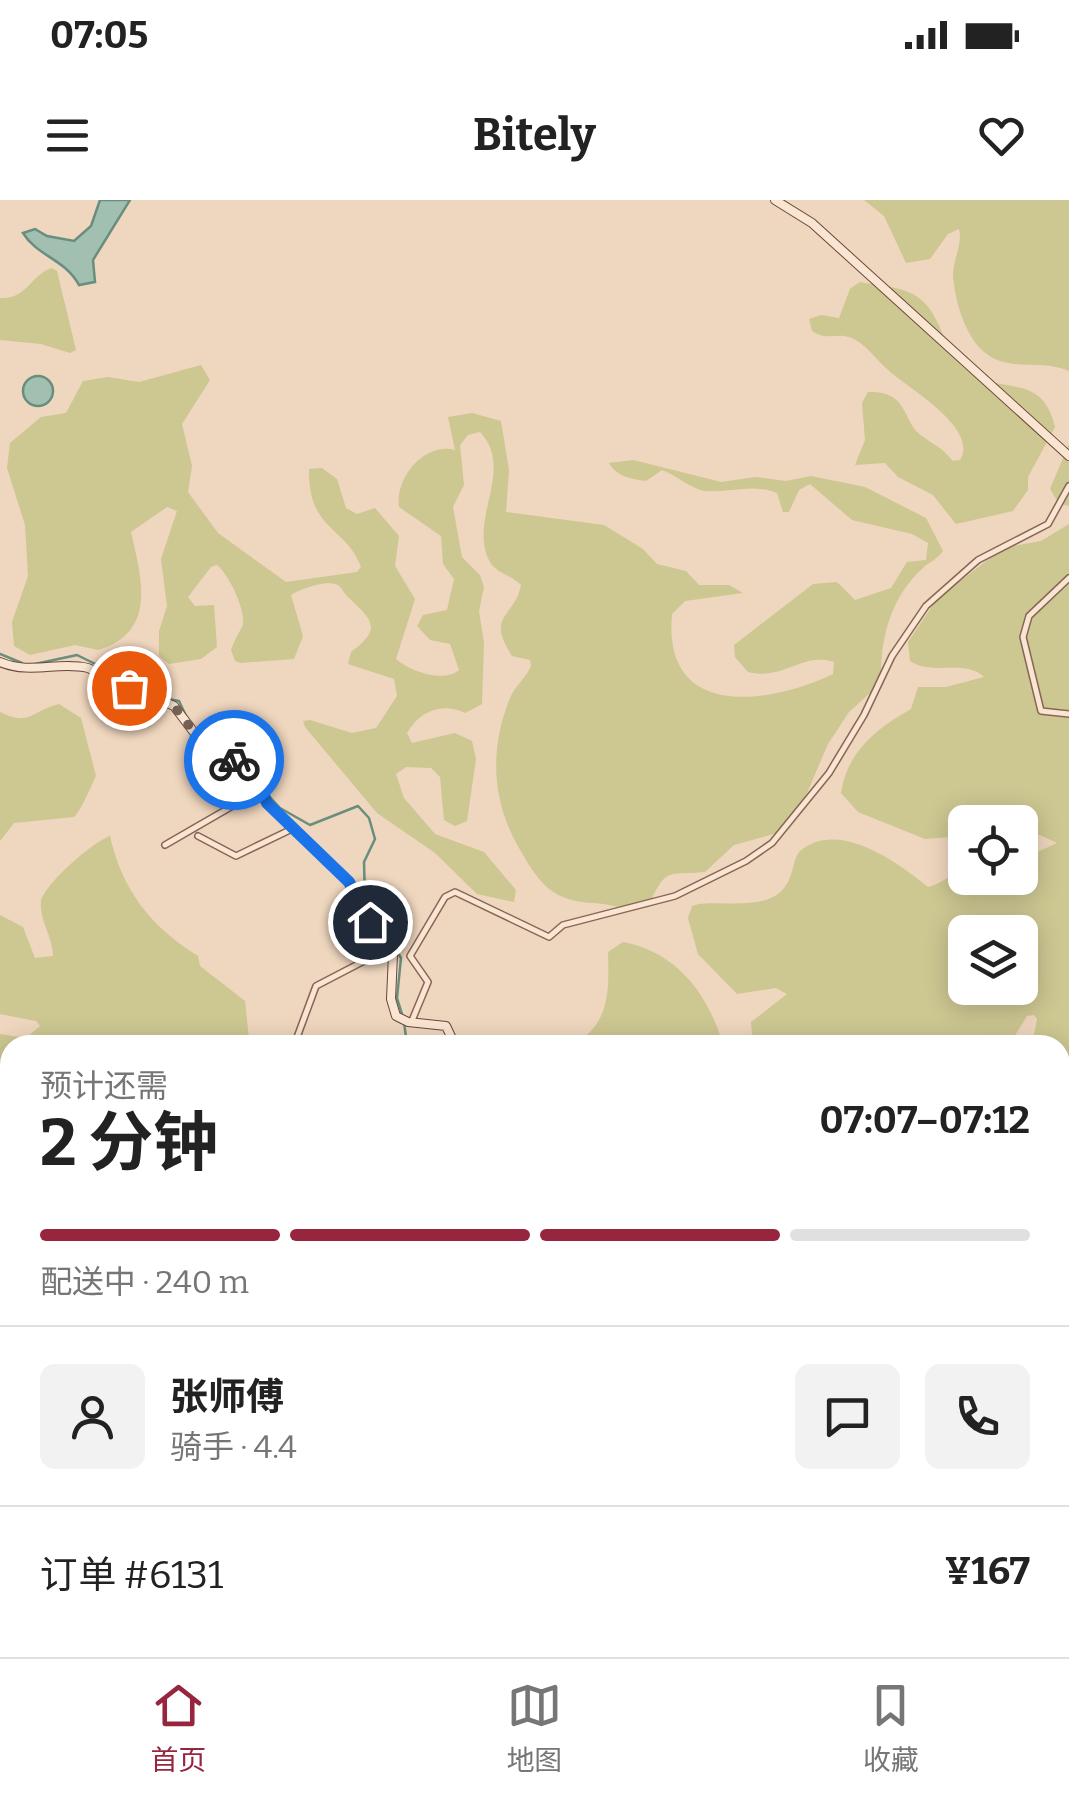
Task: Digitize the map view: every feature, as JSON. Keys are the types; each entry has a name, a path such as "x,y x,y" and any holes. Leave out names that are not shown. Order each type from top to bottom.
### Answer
{"street":[{"path":"775,200 812,223 1069,456"},
{"path":"406,1021 428,982 410,956 446,897 456,892 549,937 563,925 692,889 772,842 829,773 892,656 926,606 978,560 1048,524 1069,486"},
{"path":"1069,578 1029,616 1024,637 1041,711 1069,714"},
{"path":"0,662 40,671 80,666 174,706 215,760 250,762 260,790 272,808 296,826 314,852 353,887 360,909 395,958 391,999 406,1021 446,1026 450,1035"},
{"path":"165,845 260,790"},
{"path":"198,836 236,856 296,826"},
{"path":"298,1035 316,986 388,948"}],"shaded area":[{"path":"100,200 130,200 93,260 95,282 79,285 23,233 35,229 47,236 74,241 91,226"},
{"path":"864,200 1069,200 1069,371 1009,363 989,356 965,325 957,299 953,275 959,229 948,234 930,259 906,263 884,216"},
{"path":"52,268 57,271 76,350 70,353 41,344 0,340 0,298 17,295"},
{"path":"860,282 898,289 919,298 934,315 962,366 984,379 1032,392 1049,410 1055,427 1028,477 1028,490 1013,511 956,524 933,495 898,477 885,463 855,465 865,440 862,403 868,392 891,396 915,430 953,461 960,460 963,447 960,434 950,421 859,342 812,331 809,319 821,315 839,318 850,289"},
{"path":"201,365 210,380 182,424 192,466 188,492 218,533 286,582 357,572 361,567 354,554 315,505 309,469 322,468 337,479 346,508 357,514 375,508 399,536 395,566 415,599 396,659 428,674 445,676 459,670 450,644 430,640 417,626 423,615 447,610 454,579 443,564 441,536 399,507 399,496 414,464 433,451 455,450 448,417 472,413 501,421 509,470 506,512 604,525 643,549 657,564 686,571 699,585 729,585 743,593 685,601 672,614 673,648 684,672 701,688 724,695 779,693 833,674 834,662 822,660 772,673 748,672 735,657 734,645 813,584 837,582 855,600 891,588 907,562 926,560 928,543 912,534 852,520 810,484 799,490 789,512 783,512 777,493 768,490 705,491 662,470 646,481 621,474 609,463 633,460 721,482 756,477 786,481 811,476 865,487 926,518 943,551 913,578 895,605 885,634 881,683 849,712 828,744 798,814 777,833 734,845 705,872 669,875 648,907 628,909 579,901 557,894 533,871 503,812 497,775 499,737 512,694 531,666 530,660 512,656 501,632 501,624 521,585 490,562 484,546 494,462 480,432 468,435 460,445 464,485 453,507 462,557 480,575 484,587 479,611 484,643 482,704 465,713 448,708 432,711 418,719 407,733 412,743 455,733 472,741 476,759 467,821 455,826 444,820 440,777 431,768 406,767 396,774 404,798 435,834 484,852 516,890 514,902 477,894 435,853 377,813 305,727 303,721 310,720 352,733 376,728 397,696 394,679 348,664 351,652 368,636 371,624 338,585 321,584 291,595 303,636 294,659 241,663 235,661 231,650 242,627 240,603 221,569 217,565 211,567 188,597 195,606 214,605 217,647 201,659 169,664 159,656 159,631 167,606 161,559 177,511 167,507 131,532 141,602 130,631 98,650 75,645 30,655 14,646 12,622 28,576 25,525 7,468 10,443 41,417 66,413 83,381 108,377 139,382"},
{"path":"38,376 49,380 53,391 49,402 38,406 27,402 23,391 27,380"},
{"path":"1069,444 1069,506 1059,504 1050,489"},
{"path":"1069,524 1069,1035 1034,1035 1037,1019 1034,1015 1027,1016 1015,1035 752,1035 751,1022 787,994 776,988 737,994 698,954 688,918 692,906 699,904 760,902 771,898 788,882 799,852 814,843 831,839 867,848 928,887 948,878 948,895 1038,895 1038,852 1057,843 1038,835 1038,805 948,805 948,837 925,839 858,812 841,793 857,753 875,733 911,709 918,687 946,687 984,677 968,669 928,667 910,661 908,642 937,599 1003,548 1041,541"},
{"path":"59,704 81,718 96,776 74,817 14,823 0,841 0,712 24,718"},
{"path":"110,836 122,873 153,920 198,956 200,966 245,1001 249,1035 30,1035 40,1026 36,1021 0,1014 0,915 23,927 35,958 53,956 41,902 50,885 93,846"},
{"path":"623,942 642,947 675,966 699,993 720,1035 586,1035 595,1027 605,1004 608,952"}],"waterway":[{"path":"0,654 22,663"},
{"path":"35,664 77,655 161,696"},
{"path":"168,699 179,701 188,720"},
{"path":"197,729 207,736 216,754 253,754 264,787"},
{"path":"267,794 280,808 310,825 358,806 369,818 375,839 364,862 365,899 401,958 397,998 402,1014"},
{"path":"404,1022 406,1035"}],"way so far":[{"path":"129,688 174,706 188,730 215,760 234,760"}],"route":[{"path":"234,760 250,762 267,803 296,826 314,852 349,882 370,922"}]}
